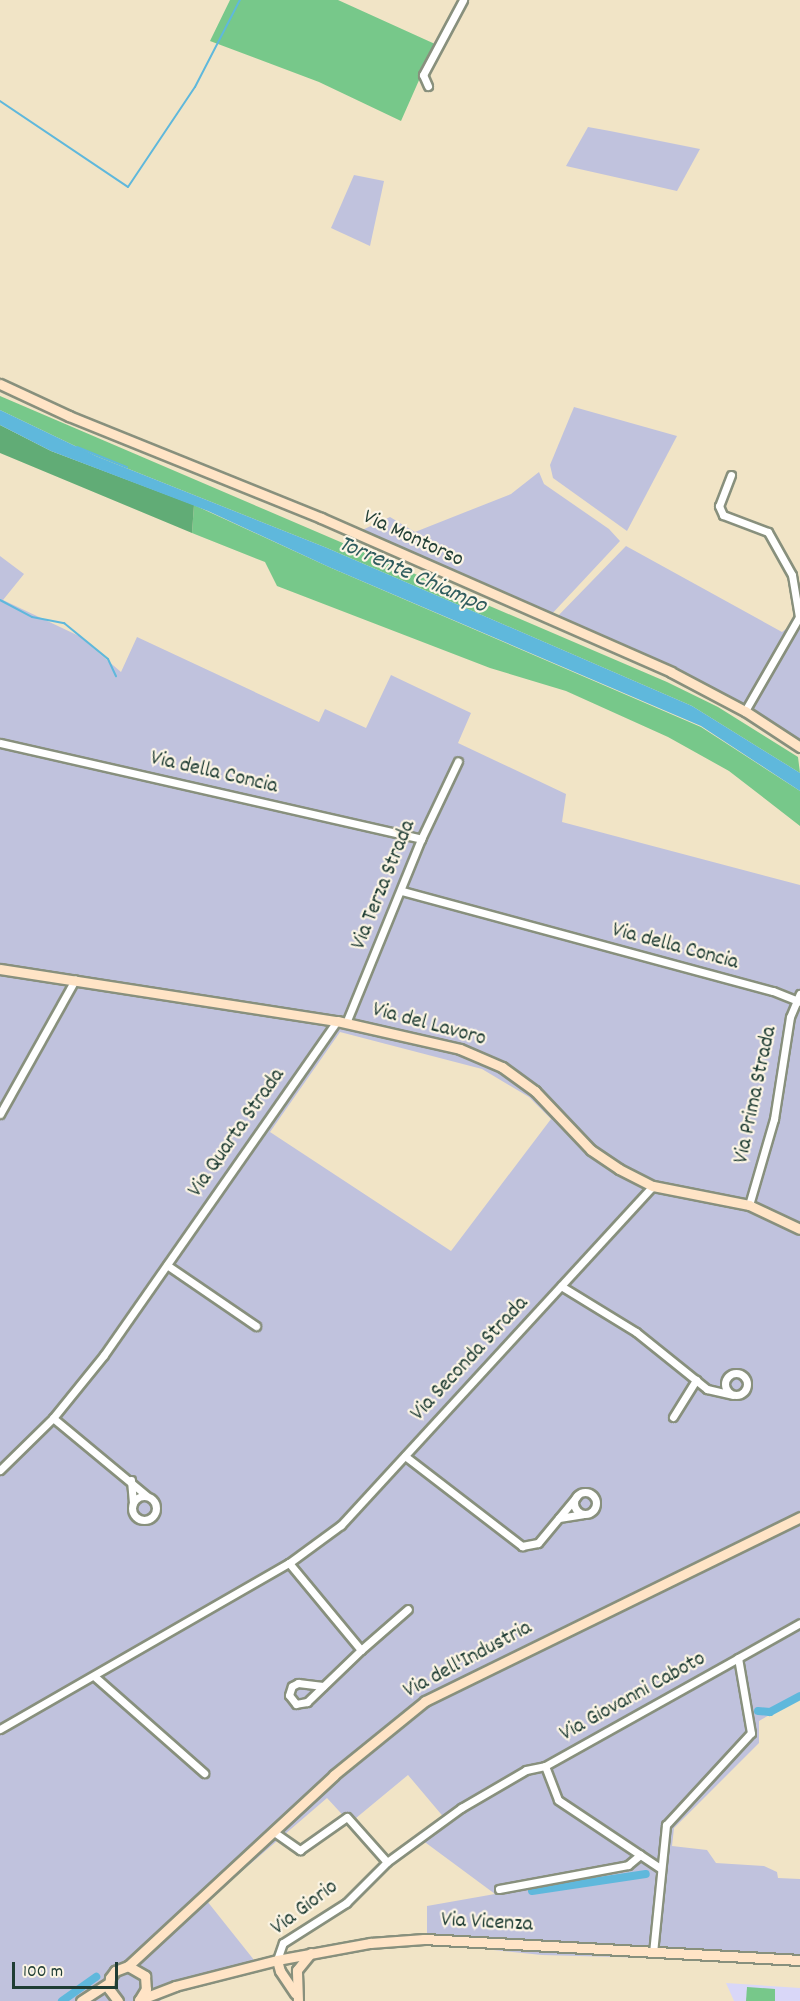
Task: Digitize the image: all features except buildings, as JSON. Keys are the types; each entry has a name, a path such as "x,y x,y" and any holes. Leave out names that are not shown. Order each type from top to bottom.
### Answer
{"main road":[{"name":"Via Montorso","path":"0,384 69,416 321,518 670,672 745,711 800,747"},
{"name":"Via del Lavoro","path":"0,969 341,1022 460,1049 502,1067 535,1090 591,1150 653,1186 749,1205 800,1229"},
{"name":"Via dell'Industria","path":"128,1966 147,1952 334,1775 425,1701 800,1517"},
{"name":"Via Vicenza","path":"138,2001 175,1986 277,1960 311,1953 424,1939 800,1960"},
{"path":"144,1975 147,1952"},
{"path":"297,1970 311,1953"},
{"path":"291,1957 297,1970 297,1997"},
{"path":"277,1960 280,1971 297,1997"},
{"path":"81,2001 109,1983 115,1971 128,1966 160,1985 175,1986"},
{"name":"Via Vicenza","path":"138,2001 146,1989 144,1975"},
{"path":"109,1983 113,2000"}],"street":[{"path":"428,86 423,75 463,0"},
{"path":"731,475 719,506 723,515 768,532 792,575 799,617 745,711"},
{"name":"Via della Concia","path":"0,743 420,839"},
{"name":"Via Terza Strada","path":"341,1022 402,891 420,839 458,761"},
{"name":"Via della Concia","path":"402,891 799,999"},
{"path":"0,1114 75,980"},
{"name":"Via Prima Strada","path":"749,1205 774,1119 790,1017 799,999"},
{"name":"Via Quarta Strada","path":"0,1470 53,1418 104,1355 341,1022"},
{"name":"Via Seconda Strada","path":"0,1729 289,1563 341,1525 653,1186"},
{"path":"167,1265 256,1326"},
{"path":"561,1286 636,1332 707,1389 732,1395 743,1393 747,1383 741,1375 728,1377 707,1389"},
{"path":"728,1377 725,1386 732,1395"},
{"path":"673,1417 696,1380"},
{"path":"53,1418 130,1480 147,1496 156,1507 149,1519 134,1515 130,1480"},
{"path":"405,1456 522,1546 538,1543 577,1496 586,1493 595,1499 594,1509 584,1514 559,1518"},
{"path":"133,1503 147,1496"},
{"path":"577,1496 575,1509 584,1514"},
{"path":"289,1563 361,1650"},
{"path":"323,1686 295,1684 289,1695 292,1702 303,1704 323,1686 361,1650 408,1609"},
{"name":"Via Giovanni Caboto","path":"460,1808 526,1770 545,1766 800,1623"},
{"path":"653,1953 666,1825 751,1733 738,1658"},
{"path":"94,1676 204,1773"},
{"name":"Via Giovanni Caboto","path":"545,1766 558,1800 660,1868"},
{"name":"Via Giorio","path":"277,1960 278,1948 283,1943 346,1903 387,1862 460,1808"},
{"path":"274,1832 300,1850 347,1817 387,1862"},
{"path":"499,1889 628,1865 640,1855"}],"shaded area":[{"path":"588,127 700,149 677,191 566,166"},
{"path":"354,175 384,181 370,246 331,228"},
{"path":"574,407 677,436 627,531 553,478 550,465"},
{"path":"539,472 544,484 609,529 620,541 549,617 358,532 390,517 415,532 511,494"},
{"path":"626,546 782,632 800,618 800,742 755,713 554,620"},
{"path":"0,556 24,574 3,600 79,636 121,672 137,637 319,722 325,709 366,728 391,675 471,713 458,743 566,794 562,822 800,885 800,1697 759,1721 759,1743 674,1828 672,1846 707,1850 716,1863 764,1866 777,1872 778,1878 800,1879 800,1962 542,1955 427,1943 427,1906 495,1894 422,1840 446,1820 408,1775 350,1823 327,1798 207,1901 262,1970 166,1992 160,2001 0,2001","holes":["340,1032 482,1069 529,1097 551,1119 451,1251 270,1132"]},
{"path":"726,1983 800,1988 800,2001 734,2001"}],"green space":[{"path":"230,0 338,0 435,44 401,121 319,82 210,41"},
{"path":"0,396 667,682 718,707 798,757 800,773 692,706 327,548 96,456 0,410"},
{"path":"0,425 51,451 194,505 192,533 0,453"},
{"path":"194,505 329,567 701,727 800,791 800,826 729,771 668,737 566,691 490,668 277,586 265,562 192,533"},
{"path":"747,1987 775,1989 775,2001 746,2001"}],"water":[{"path":"0,410 96,456 327,548 692,706 800,773 800,791 701,726 329,567 208,511 51,451 0,425"}],"waterway":[{"path":"0,101 128,187 195,87 240,0"},
{"name":"Torrente Chiampo","path":"77,447 127,467"},
{"path":"0,600 32,617 64,623 108,659 116,676"},
{"path":"758,1711 770,1712 800,1696"},
{"path":"532,1891 646,1874"},
{"path":"62,2001 96,1977"}]}
